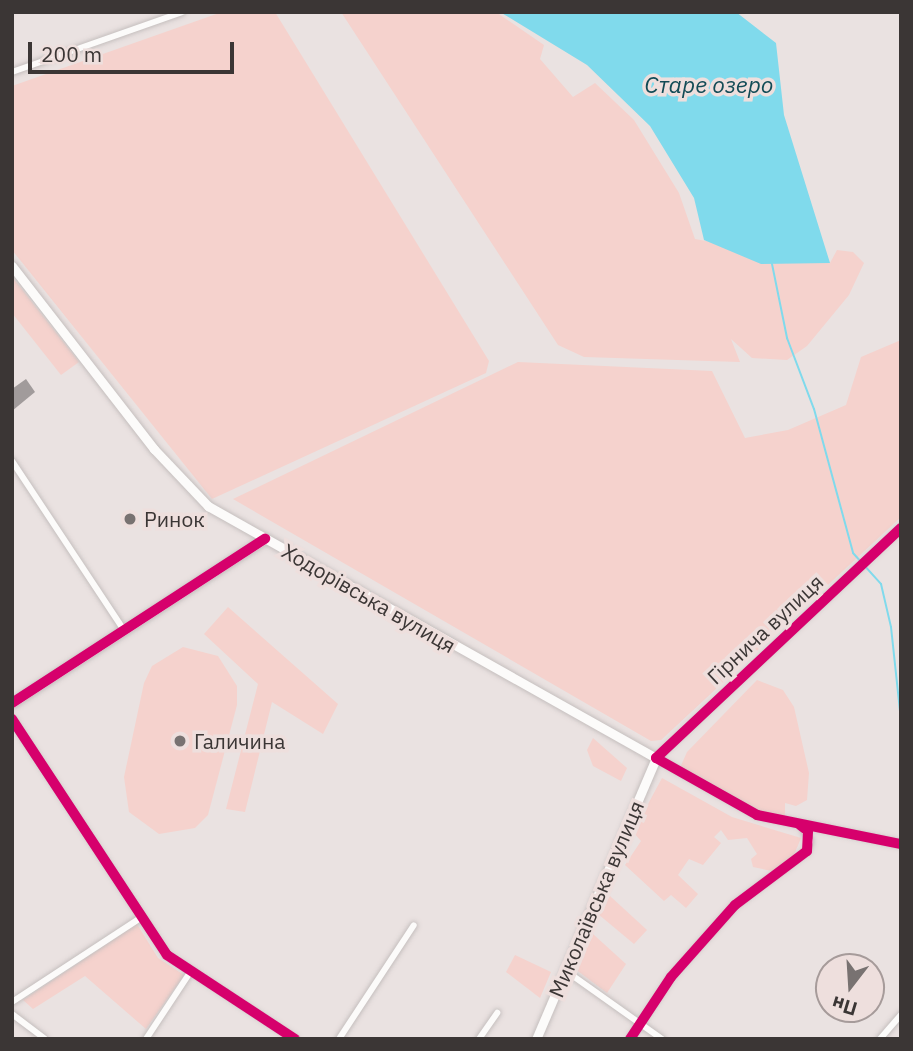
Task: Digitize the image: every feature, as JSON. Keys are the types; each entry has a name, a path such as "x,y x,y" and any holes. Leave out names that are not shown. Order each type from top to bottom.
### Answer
{"main road":[{"name":"Ходорівська вулиця","path":"12,266 194,494 265,539 656,758"},
{"path":"12,703 265,539"},
{"name":"Миколаївська вулиця","path":"536,1039 656,758"}],"street":[{"path":"12,72 182,12"},
{"path":"12,461 124,630"},
{"name":"Гірнича вулиця","path":"656,758 901,528"},
{"path":"12,719 167,955 295,1039"},
{"path":"656,758 746,810 800,825 897,843"},
{"path":"630,1039 671,977 735,905 807,851 808,831 800,825"},
{"path":"12,1002 142,917"},
{"path":"339,1039 414,925"},
{"path":"146,1039 191,971"},
{"path":"566,971 662,1039"},
{"path":"479,1039 497,1013"},
{"path":"12,1014 45,1039"},
{"path":"880,1039 901,1015"}],"shaded area":[{"path":"222,12 275,12 489,361 486,373 212,499 12,250 12,86"},
{"path":"341,12 496,12 544,45 540,59 573,97 595,83 634,120 679,193 695,239 830,263 837,250 853,252 864,263 849,295 807,346 787,360 752,358 731,339 740,362 584,357 558,345"},
{"path":"14,279 79,362 61,375 12,313"},
{"path":"901,340 901,517 661,740 651,741 233,499 518,362 712,371 745,438 788,430 846,405 861,357"},
{"path":"228,607 338,704 323,734 272,702 245,812 226,809 258,684 204,634"},
{"name":"Галичина","path":"183,647 218,656 237,686 237,705 208,815 195,828 159,834 129,812 124,777 144,683 152,666"},
{"path":"757,680 783,690 794,707 809,773 807,800 796,806 785,803 785,817 746,807 679,770 687,752"},
{"path":"593,738 627,768 621,781 593,766 587,750"},
{"path":"662,778 732,817 801,838 786,874 753,867 751,859 757,854 747,838 728,840 721,830 714,837 721,843 703,865 689,859 678,875 698,894 686,908 671,895 664,901 625,865 641,841 633,832"},
{"path":"610,896 647,930 634,944 598,914"},
{"path":"137,924 158,958 184,975 146,1029 85,976 33,1009 23,1000"},
{"path":"593,934 626,964 607,993 575,969"},
{"path":"515,955 551,972 540,998 506,972"}],"water":[{"name":"Старе озеро","path":"500,12 736,12 776,43 784,115 830,263 761,264 704,240 694,198 650,126 587,65"}],"building":[{"path":"26,379 35,392 12,411 12,389"}],"waterway":[{"path":"772,264 787,338 814,409 853,553 881,584 891,627 901,720"},
{"path":"900,845 901,879"}],"cycle path":[{"path":"901,528 656,758 757,815 901,844"},
{"path":"12,703 265,539"},
{"path":"12,719 167,955 295,1039"},
{"path":"630,1039 671,977 735,905 807,851 808,831 800,825"}],"place":[{"name":"Ринок","path":"130,519"},
{"name":"Галичина","path":"180,741"}]}
